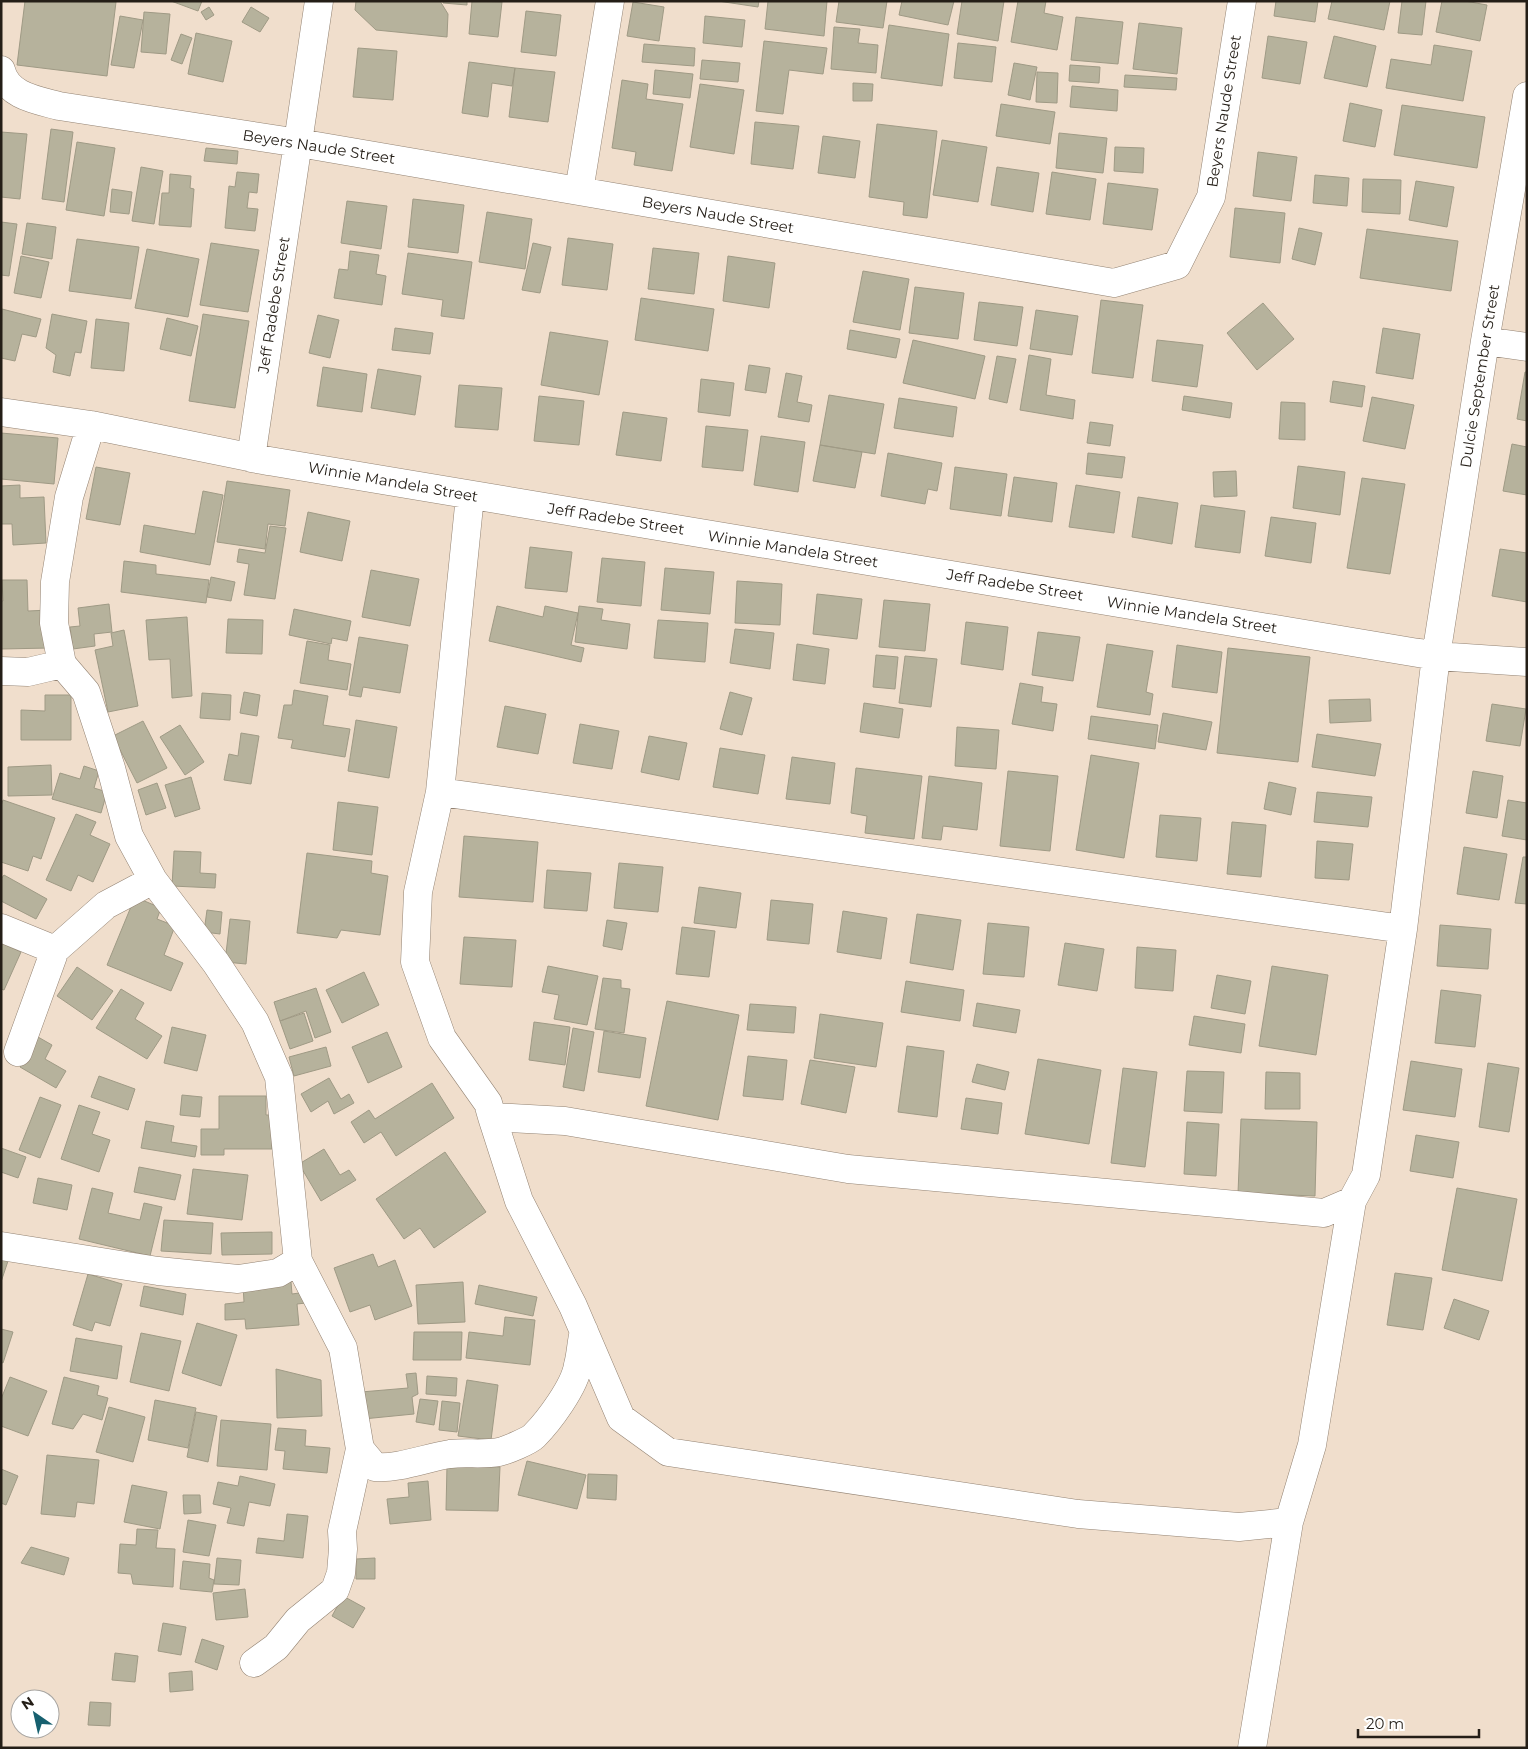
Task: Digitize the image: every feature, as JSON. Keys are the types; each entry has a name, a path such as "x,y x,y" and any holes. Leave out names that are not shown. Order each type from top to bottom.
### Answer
{"street":[{"name":"Jeff Radebe Street","path":"319,1 251,458 1431,655"},
{"path":"578,191 610,1"},
{"name":"Beyers Naude Street","path":"5,87 30,98 59,106 299,143 1114,283 1177,265 1210,197 1242,1"},
{"name":"Dulcie September Street","path":"1252,1748 1289,1522 1312,1445 1352,1202 1366,1175 1403,929 1431,655 1527,96"},
{"path":"1485,341 1527,347"},
{"name":"Winnie Mandela Street","path":"1,412 91,425 251,458 470,496 1431,655 1527,662"},
{"path":"91,425 69,497 55,582 54,623 62,664 86,692 111,768 129,836 153,880 216,963 255,1022 279,1077 298,1261 344,1348 360,1449 342,1531 341,1574 335,1590 298,1620 276,1648 254,1663"},
{"path":"470,496 440,792 418,892 415,962 442,1038 488,1103 519,1201 573,1306 621,1418 668,1452 1078,1514 1239,1527 1289,1522"},
{"path":"1,671 28,672 62,664"},
{"path":"440,792 1403,929"},
{"path":"18,1052 55,950 106,905 153,880"},
{"path":"1,928 55,950"},
{"path":"492,1117 565,1121 848,1169 1324,1213 1352,1202"},
{"path":"1,1246 158,1271 238,1280 278,1273 298,1261"},
{"path":"360,1449 375,1467 385,1468 448,1454 501,1452 533,1438 569,1390 578,1366 580,1344 584,1331"}],"building":[{"path":"25,1 116,2 107,76 17,65"},
{"path":"171,1 202,1 198,11"},
{"path":"356,1 440,1 448,14 447,37 376,30 355,10"},
{"path":"443,1 467,1 467,5 443,3"},
{"path":"472,1 502,2 498,37 469,34"},
{"path":"718,1 759,1 758,7"},
{"path":"768,1 827,1 824,36 765,29"},
{"path":"839,1 887,1 883,28 836,22"},
{"path":"902,1 954,1 948,25 899,15"},
{"path":"962,1 1004,1 998,41 957,34"},
{"path":"1018,1 1046,1 1044,13 1063,17 1057,50 1011,42"},
{"path":"1276,1 1318,1 1315,22 1274,16"},
{"path":"1332,1 1390,1 1384,30 1328,19"},
{"path":"1402,1 1426,1 1422,35 1398,33"},
{"path":"1442,1 1465,1 1487,5 1480,41 1436,32"},
{"path":"633,2 664,7 659,41 627,36"},
{"path":"209,7 214,15 206,20 201,12"},
{"path":"251,7 269,18 260,32 242,22"},
{"path":"526,11 561,15 556,56 521,52"},
{"path":"144,12 170,14 166,54 141,52"},
{"path":"120,16 143,20 134,68 111,65"},
{"path":"705,16 745,20 742,47 703,43"},
{"path":"1076,17 1123,22 1118,64 1071,60"},
{"path":"1139,23 1182,28 1177,74 1133,69"},
{"path":"889,25 949,34 942,86 881,78"},
{"path":"834,27 860,29 858,43 878,45 876,73 831,69"},
{"path":"196,33 232,41 223,82 188,74"},
{"path":"181,34 192,38 182,64 171,60"},
{"path":"1268,36 1307,42 1300,84 1262,78"},
{"path":"1334,36 1376,46 1367,87 1324,78"},
{"path":"764,41 827,48 823,74 789,70 783,114 756,111"},
{"path":"958,43 996,47 992,82 954,78"},
{"path":"644,44 695,48 694,66 642,62"},
{"path":"1434,45 1472,51 1463,101 1386,88 1391,59 1431,65"},
{"path":"358,48 397,51 393,100 353,97"},
{"path":"702,60 740,63 738,82 700,79"},
{"path":"469,62 515,68 512,86 492,83 488,117 462,113"},
{"path":"1014,63 1037,67 1030,100 1008,95"},
{"path":"1070,65 1100,67 1099,83 1069,81"},
{"path":"515,68 555,72 548,122 509,117"},
{"path":"655,70 693,74 690,98 653,94"},
{"path":"1037,72 1058,73 1057,103 1036,102"},
{"path":"1125,75 1177,78 1176,90 1124,87"},
{"path":"622,80 648,84 646,99 683,104 672,171 634,165 636,152 612,148"},
{"path":"853,83 873,84 872,101 853,101"},
{"path":"700,84 744,90 734,154 690,147"},
{"path":"1072,86 1118,90 1117,111 1070,107"},
{"path":"1350,103 1382,110 1375,147 1343,141"},
{"path":"1001,104 1055,112 1050,144 996,136"},
{"path":"1402,105 1485,117 1477,168 1394,155"},
{"path":"755,122 799,126 793,169 751,164"},
{"path":"877,124 937,131 927,218 903,215 904,202 869,197"},
{"path":"51,129 73,132 64,202 42,199"},
{"path":"1,132 27,134 20,199 1,197"},
{"path":"1059,133 1107,138 1103,173 1056,168"},
{"path":"823,136 860,141 855,178 818,173"},
{"path":"942,140 987,147 978,202 933,195"},
{"path":"77,142 115,148 104,216 66,210"},
{"path":"1115,147 1144,148 1143,173 1114,171"},
{"path":"206,148 238,151 237,164 204,161"},
{"path":"1258,152 1297,157 1291,201 1253,196"},
{"path":"141,167 163,171 154,224 132,221"},
{"path":"997,167 1039,173 1033,212 991,205"},
{"path":"237,172 259,174 257,193 249,192 247,208 258,209 255,231 225,228 229,186 235,187"},
{"path":"1052,172 1096,179 1090,220 1046,214"},
{"path":"170,174 191,176 190,188 194,189 191,227 159,225 162,193 169,193"},
{"path":"1315,175 1349,178 1347,206 1313,203"},
{"path":"1363,179 1401,180 1400,214 1362,212"},
{"path":"1416,181 1454,187 1447,227 1409,220"},
{"path":"1108,183 1158,189 1152,230 1103,224"},
{"path":"112,189 132,192 129,214 110,212"},
{"path":"413,199 464,205 458,253 408,247"},
{"path":"347,201 387,206 381,249 341,243"},
{"path":"1235,208 1285,213 1280,263 1230,257"},
{"path":"487,212 532,219 525,269 479,262"},
{"path":"1,222 17,224 9,276 1,275"},
{"path":"27,223 56,227 52,259 22,254"},
{"path":"1299,228 1322,233 1315,265 1292,259"},
{"path":"1367,229 1458,241 1451,291 1360,278"},
{"path":"568,238 613,244 607,290 562,285"},
{"path":"77,239 139,247 131,299 69,291"},
{"path":"211,243 259,250 248,312 200,305"},
{"path":"533,243 551,247 540,293 522,290"},
{"path":"653,248 699,253 694,294 648,289"},
{"path":"147,249 199,259 188,317 135,308"},
{"path":"350,251 379,255 376,274 386,276 382,305 334,298 339,269 348,270"},
{"path":"408,253 472,262 464,319 441,316 443,300 402,294"},
{"path":"21,256 49,262 41,298 14,293"},
{"path":"728,256 775,263 769,308 723,301"},
{"path":"863,271 909,279 900,330 853,322"},
{"path":"915,287 964,293 958,339 909,333"},
{"path":"641,298 714,309 708,351 635,340"},
{"path":"1101,300 1143,305 1133,378 1092,373"},
{"path":"979,302 1023,307 1017,346 974,340"},
{"path":"1263,303 1294,339 1257,370 1227,333"},
{"path":"2,309 41,319 36,337 22,334 15,361 1,358"},
{"path":"1036,310 1078,316 1072,355 1030,349"},
{"path":"52,314 87,321 81,353 75,352 70,376 53,372 56,355 46,348"},
{"path":"203,314 249,321 235,408 189,401"},
{"path":"318,315 339,320 330,358 309,353"},
{"path":"167,318 198,326 191,356 160,349"},
{"path":"96,319 129,323 124,371 91,368"},
{"path":"395,328 433,333 430,354 392,350"},
{"path":"1383,328 1420,334 1413,379 1376,373"},
{"path":"850,330 900,339 896,358 847,349"},
{"path":"550,332 608,341 599,395 541,385"},
{"path":"913,340 985,356 975,399 903,383"},
{"path":"1157,340 1203,345 1197,387 1152,381"},
{"path":"1029,355 1051,359 1046,395 1075,400 1073,419 1020,410"},
{"path":"997,356 1016,359 1007,403 989,399"},
{"path":"749,365 770,368 766,393 745,390"},
{"path":"323,367 367,374 362,412 317,406"},
{"path":"378,369 421,376 415,415 371,408"},
{"path":"1525,372 1527,372 1527,421 1517,419"},
{"path":"786,373 802,376 797,402 812,405 809,422 778,417"},
{"path":"701,379 734,383 730,416 698,412"},
{"path":"1333,381 1365,386 1362,407 1330,402"},
{"path":"459,385 502,388 498,430 455,427"},
{"path":"829,395 884,404 875,454 820,445"},
{"path":"539,396 584,401 579,445 534,441"},
{"path":"1184,396 1232,403 1230,418 1182,410"},
{"path":"1372,397 1414,405 1405,449 1363,441"},
{"path":"899,398 957,407 953,437 894,428"},
{"path":"1281,402 1305,403 1305,440 1279,439"},
{"path":"623,412 667,418 661,461 616,455"},
{"path":"1090,422 1113,425 1110,446 1087,443"},
{"path":"706,426 748,430 743,471 702,467"},
{"path":"1,433 58,438 54,484 1,479"},
{"path":"761,436 805,442 798,492 754,485"},
{"path":"1512,444 1527,447 1527,495 1503,491"},
{"path":"820,445 862,452 855,488 813,481"},
{"path":"888,453 942,463 937,491 928,489 925,504 881,496"},
{"path":"1088,453 1125,457 1122,478 1086,474"},
{"path":"1298,466 1345,472 1340,515 1293,508"},
{"path":"96,467 130,473 120,525 86,519"},
{"path":"955,467 1007,474 1001,516 950,509"},
{"path":"1236,471 1237,496 1214,497 1213,472"},
{"path":"1014,477 1057,483 1052,522 1008,516"},
{"path":"1362,478 1405,484 1390,574 1347,568"},
{"path":"227,481 290,490 285,526 268,524 265,549 217,542"},
{"path":"20,485 20,498 44,497 46,543 13,545 12,524 1,524 1,486"},
{"path":"1076,485 1120,492 1114,533 1069,527"},
{"path":"203,491 223,495 210,565 140,552 144,525 195,534"},
{"path":"1138,497 1178,503 1172,544 1132,537"},
{"path":"1201,505 1245,511 1240,553 1195,547"},
{"path":"308,512 350,521 342,561 300,552"},
{"path":"1271,517 1316,523 1311,563 1265,556"},
{"path":"270,526 286,528 275,599 244,595 249,564 237,562 239,549 265,553"},
{"path":"530,547 572,552 567,592 525,588"},
{"path":"1500,549 1527,553 1527,602 1492,596"},
{"path":"602,558 645,562 641,606 597,602"},
{"path":"124,561 156,565 156,574 209,580 206,603 121,592"},
{"path":"665,568 714,572 710,614 661,610"},
{"path":"371,570 419,579 410,626 362,617"},
{"path":"211,577 235,582 231,601 207,597"},
{"path":"2,580 27,580 28,611 49,610 50,648 1,649"},
{"path":"737,581 782,584 780,625 735,623"},
{"path":"817,594 862,599 857,639 813,634"},
{"path":"884,600 930,604 925,651 879,647"},
{"path":"109,604 112,632 94,634 95,646 73,649 70,627 80,626 78,608"},
{"path":"497,606 543,617 545,606 578,613 571,645 584,648 581,662 489,641"},
{"path":"579,606 603,609 601,620 630,624 627,649 575,642"},
{"path":"294,609 351,621 347,641 332,638 331,644 289,635"},
{"path":"187,617 192,696 172,698 170,659 149,660 146,620"},
{"path":"228,619 263,620 262,654 226,653"},
{"path":"658,620 708,623 705,662 654,658"},
{"path":"966,622 1008,627 1003,670 961,664"},
{"path":"735,629 774,633 770,669 730,663"},
{"path":"124,630 138,706 108,712 95,650 113,646 111,633"},
{"path":"1038,632 1080,637 1073,681 1032,675"},
{"path":"359,637 408,645 400,693 363,687 361,697 349,695"},
{"path":"307,641 330,645 328,660 351,664 347,690 300,683"},
{"path":"797,644 829,649 825,684 793,680"},
{"path":"1107,644 1153,651 1146,692 1153,694 1150,715 1097,707"},
{"path":"1177,645 1222,652 1217,693 1172,687"},
{"path":"1228,648 1310,657 1298,762 1217,753"},
{"path":"876,655 898,657 895,689 873,687"},
{"path":"905,656 937,659 931,707 899,703"},
{"path":"1020,683 1043,687 1041,702 1057,704 1053,731 1012,724"},
{"path":"294,690 328,696 323,725 350,729 345,757 291,748 293,740 278,738 284,705 292,705"},
{"path":"244,692 260,695 257,716 240,713"},
{"path":"730,692 752,698 742,735 720,729"},
{"path":"202,693 231,695 230,720 200,718"},
{"path":"45,695 71,695 71,740 21,740 21,710 45,711"},
{"path":"1370,699 1371,721 1330,723 1329,700"},
{"path":"864,703 903,709 899,738 860,732"},
{"path":"1492,704 1526,709 1520,746 1486,741"},
{"path":"505,706 546,714 538,754 497,747"},
{"path":"1163,713 1212,722 1206,750 1158,742"},
{"path":"1091,716 1158,725 1155,749 1088,739"},
{"path":"356,720 397,727 389,778 348,771"},
{"path":"143,721 167,768 137,783 113,736"},
{"path":"580,724 619,731 612,769 573,763"},
{"path":"180,725 204,762 185,775 160,737"},
{"path":"957,727 999,730 996,769 955,766"},
{"path":"241,733 259,736 251,784 224,780 229,754 238,756"},
{"path":"1317,734 1381,744 1375,776 1312,767"},
{"path":"649,736 687,743 679,780 641,772"},
{"path":"720,748 765,755 758,794 713,787"},
{"path":"1091,755 1139,763 1124,858 1076,850"},
{"path":"792,757 835,763 830,804 786,799"},
{"path":"51,765 52,795 8,796 8,767"},
{"path":"84,766 99,771 94,788 107,792 101,813 52,799 60,773 80,779"},
{"path":"856,768 922,776 914,839 865,833 867,816 851,813"},
{"path":"1008,771 1058,776 1050,851 1000,846"},
{"path":"1473,771 1503,776 1497,818 1466,813"},
{"path":"929,776 982,783 977,830 943,826 941,840 922,838"},
{"path":"191,777 200,809 175,817 165,785"},
{"path":"1269,782 1296,788 1291,815 1264,809"},
{"path":"157,783 166,808 146,815 138,790"},
{"path":"1317,792 1372,797 1368,827 1314,822"},
{"path":"3,800 55,818 41,859 33,856 28,871 1,862 1,806"},
{"path":"1508,800 1527,803 1527,840 1502,836"},
{"path":"338,802 378,807 372,855 333,850"},
{"path":"76,814 96,822 90,835 110,844 93,882 78,875 71,891 46,880"},
{"path":"1160,815 1201,818 1197,861 1156,857"},
{"path":"1232,822 1266,825 1261,877 1227,874"},
{"path":"464,836 538,842 533,902 459,897"},
{"path":"1317,841 1353,844 1349,880 1315,878"},
{"path":"1464,847 1507,854 1499,900 1457,894"},
{"path":"174,851 201,852 200,873 216,874 215,888 172,886"},
{"path":"307,853 372,861 371,873 388,876 380,935 341,930 337,938 297,933"},
{"path":"1523,857 1527,857 1527,904 1515,903"},
{"path":"619,863 663,867 658,912 614,908"},
{"path":"547,870 591,873 587,911 544,908"},
{"path":"4,875 47,899 36,919 1,901 1,879"},
{"path":"699,887 741,893 736,928 694,923"},
{"path":"135,897 161,908 157,919 175,926 164,955 183,963 171,991 107,965"},
{"path":"771,900 813,904 809,944 767,940"},
{"path":"207,910 222,912 220,934 204,932"},
{"path":"843,911 887,918 881,959 837,952"},
{"path":"917,914 961,920 953,970 910,963"},
{"path":"230,919 250,921 246,964 225,962"},
{"path":"607,920 627,923 622,950 603,946"},
{"path":"988,923 1029,927 1024,977 983,974"},
{"path":"1440,925 1491,929 1488,969 1437,966"},
{"path":"682,927 715,931 709,977 676,974"},
{"path":"464,937 516,940 512,987 460,984"},
{"path":"1,943 21,952 4,990 1,989"},
{"path":"1065,943 1104,949 1097,991 1058,985"},
{"path":"1137,947 1176,950 1173,991 1135,988"},
{"path":"548,966 598,976 587,1025 554,1019 559,995 542,992"},
{"path":"1272,966 1328,975 1316,1055 1259,1046"},
{"path":"77,967 113,991 92,1020 57,996"},
{"path":"364,972 379,1005 342,1023 326,990"},
{"path":"1217,975 1251,981 1245,1014 1211,1008"},
{"path":"603,978 621,980 621,988 630,989 624,1033 595,1029"},
{"path":"906,981 964,990 960,1021 901,1012"},
{"path":"316,988 331,1032 315,1038 306,1011 280,1021 274,1002"},
{"path":"121,989 144,1003 135,1019 162,1036 147,1059 96,1028"},
{"path":"1441,990 1481,995 1475,1047 1435,1043"},
{"path":"667,1001 739,1015 718,1120 646,1106"},
{"path":"977,1003 1020,1010 1016,1033 973,1026"},
{"path":"750,1004 796,1007 794,1033 747,1030"},
{"path":"304,1013 313,1041 290,1049 280,1021"},
{"path":"820,1014 883,1023 876,1067 814,1058"},
{"path":"1194,1016 1245,1024 1241,1053 1189,1045"},
{"path":"534,1022 570,1027 565,1065 529,1060"},
{"path":"172,1027 206,1035 197,1071 164,1063"},
{"path":"573,1028 594,1032 584,1091 563,1087"},
{"path":"604,1031 646,1038 640,1078 598,1072"},
{"path":"387,1032 402,1067 368,1083 352,1047"},
{"path":"38,1037 52,1045 45,1059 66,1071 56,1088 20,1067"},
{"path":"907,1046 944,1051 937,1117 898,1112"},
{"path":"326,1047 331,1066 294,1076 289,1057"},
{"path":"748,1056 787,1060 783,1100 743,1096"},
{"path":"1038,1059 1101,1070 1089,1144 1025,1134"},
{"path":"810,1060 855,1067 846,1113 801,1104"},
{"path":"1411,1061 1462,1069 1455,1117 1403,1110"},
{"path":"1488,1063 1519,1068 1509,1132 1479,1127"},
{"path":"977,1064 1009,1072 1005,1090 972,1082"},
{"path":"1123,1068 1157,1072 1145,1167 1111,1163"},
{"path":"1187,1071 1224,1072 1222,1113 1184,1111"},
{"path":"1266,1072 1300,1073 1300,1109 1265,1109"},
{"path":"99,1076 135,1089 128,1110 91,1097"},
{"path":"329,1078 341,1099 349,1094 354,1103 334,1114 328,1101 311,1112 301,1094"},
{"path":"432,1083 454,1118 396,1156 381,1132 364,1143 351,1122 369,1110 375,1119"},
{"path":"182,1095 202,1097 200,1117 180,1115"},
{"path":"219,1096 266,1096 266,1115 272,1115 272,1149 224,1149 224,1155 201,1155 201,1129 219,1129"},
{"path":"40,1097 61,1105 40,1158 19,1150"},
{"path":"966,1098 1002,1103 998,1134 961,1129"},
{"path":"79,1105 100,1112 92,1134 110,1140 99,1172 61,1159"},
{"path":"1241,1119 1317,1122 1315,1196 1238,1193"},
{"path":"146,1121 174,1126 171,1142 197,1146 195,1157 141,1148"},
{"path":"1187,1122 1219,1124 1216,1176 1184,1174"},
{"path":"1416,1135 1459,1142 1453,1178 1410,1171"},
{"path":"1,1148 26,1157 18,1178 1,1172"},
{"path":"324,1149 340,1175 349,1170 356,1180 321,1201 299,1164"},
{"path":"445,1152 486,1212 434,1248 420,1228 404,1239 376,1199"},
{"path":"139,1167 181,1175 175,1200 134,1192"},
{"path":"193,1169 248,1175 242,1220 187,1214"},
{"path":"38,1178 72,1185 67,1210 33,1203"},
{"path":"92,1188 113,1193 108,1213 140,1220 144,1203 162,1207 150,1256 79,1239"},
{"path":"1457,1188 1517,1199 1502,1281 1442,1270"},
{"path":"164,1220 213,1223 211,1254 161,1251"},
{"path":"272,1232 272,1254 222,1255 221,1233"},
{"path":"373,1254 378,1267 395,1260 412,1306 375,1320 370,1305 350,1312 334,1268"},
{"path":"1,1259 8,1261 1,1282"},
{"path":"1395,1273 1432,1278 1423,1330 1387,1325"},
{"path":"88,1274 122,1284 110,1326 95,1322 92,1331 73,1325"},
{"path":"291,1282 292,1294 306,1292 306,1303 297,1304 299,1325 246,1329 245,1319 225,1320 225,1304 244,1302 243,1285"},
{"path":"463,1282 465,1322 418,1324 416,1285"},
{"path":"479,1285 537,1297 533,1316 475,1304"},
{"path":"144,1286 186,1294 183,1315 140,1306"},
{"path":"1454,1299 1489,1311 1479,1340 1444,1328"},
{"path":"505,1317 535,1320 530,1365 466,1358 469,1332 503,1336"},
{"path":"197,1323 237,1335 221,1386 182,1373"},
{"path":"1,1329 13,1332 3,1363 1,1362"},
{"path":"414,1332 462,1332 461,1360 413,1360"},
{"path":"141,1333 181,1341 169,1391 130,1382"},
{"path":"76,1338 122,1346 117,1379 70,1371"},
{"path":"276,1369 321,1380 322,1416 277,1418"},
{"path":"416,1373 418,1394 412,1397 414,1414 363,1419 361,1392 408,1388 406,1374"},
{"path":"427,1376 457,1378 456,1396 426,1394"},
{"path":"10,1377 47,1391 28,1436 1,1426 1,1399"},
{"path":"64,1377 99,1386 97,1395 108,1398 102,1420 83,1414 73,1429 52,1424"},
{"path":"467,1380 498,1385 491,1440 458,1436"},
{"path":"420,1399 438,1401 434,1425 416,1422"},
{"path":"155,1400 196,1408 188,1448 148,1440"},
{"path":"442,1401 460,1403 457,1432 439,1430"},
{"path":"109,1407 145,1417 133,1462 96,1452"},
{"path":"196,1412 217,1416 208,1462 187,1457"},
{"path":"221,1420 271,1424 267,1470 217,1466"},
{"path":"278,1428 306,1430 305,1446 330,1448 327,1473 283,1469 285,1451 275,1450"},
{"path":"47,1455 99,1460 94,1504 77,1502 75,1517 41,1514"},
{"path":"527,1461 586,1475 577,1509 518,1495"},
{"path":"447,1465 500,1467 498,1511 446,1510"},
{"path":"1,1469 18,1476 6,1505 1,1503"},
{"path":"588,1474 617,1475 616,1500 587,1498"},
{"path":"240,1476 275,1484 270,1506 249,1502 244,1526 227,1523 231,1508 213,1504 218,1482 238,1486"},
{"path":"428,1481 431,1520 390,1524 387,1499 409,1497 408,1483"},
{"path":"132,1485 167,1492 160,1529 124,1522"},
{"path":"183,1495 200,1495 201,1513 184,1514"},
{"path":"287,1514 308,1516 303,1558 256,1553 258,1538 284,1541"},
{"path":"188,1520 216,1525 209,1556 183,1552"},
{"path":"137,1529 158,1530 156,1548 175,1549 173,1587 133,1584 131,1574 118,1573 120,1544 136,1545"},
{"path":"31,1547 69,1558 64,1575 21,1563"},
{"path":"217,1558 241,1560 239,1585 214,1584"},
{"path":"375,1558 375,1579 356,1579 356,1559"},
{"path":"183,1561 210,1564 209,1578 214,1580 212,1592 180,1589"},
{"path":"245,1589 248,1617 216,1620 213,1593"},
{"path":"343,1596 365,1608 353,1628 332,1616"},
{"path":"163,1623 186,1627 181,1655 158,1651"},
{"path":"202,1639 224,1646 217,1670 195,1662"},
{"path":"115,1653 138,1656 135,1682 112,1680"},
{"path":"192,1671 193,1690 170,1692 169,1673"},
{"path":"90,1702 111,1703 110,1726 88,1725"}]}
